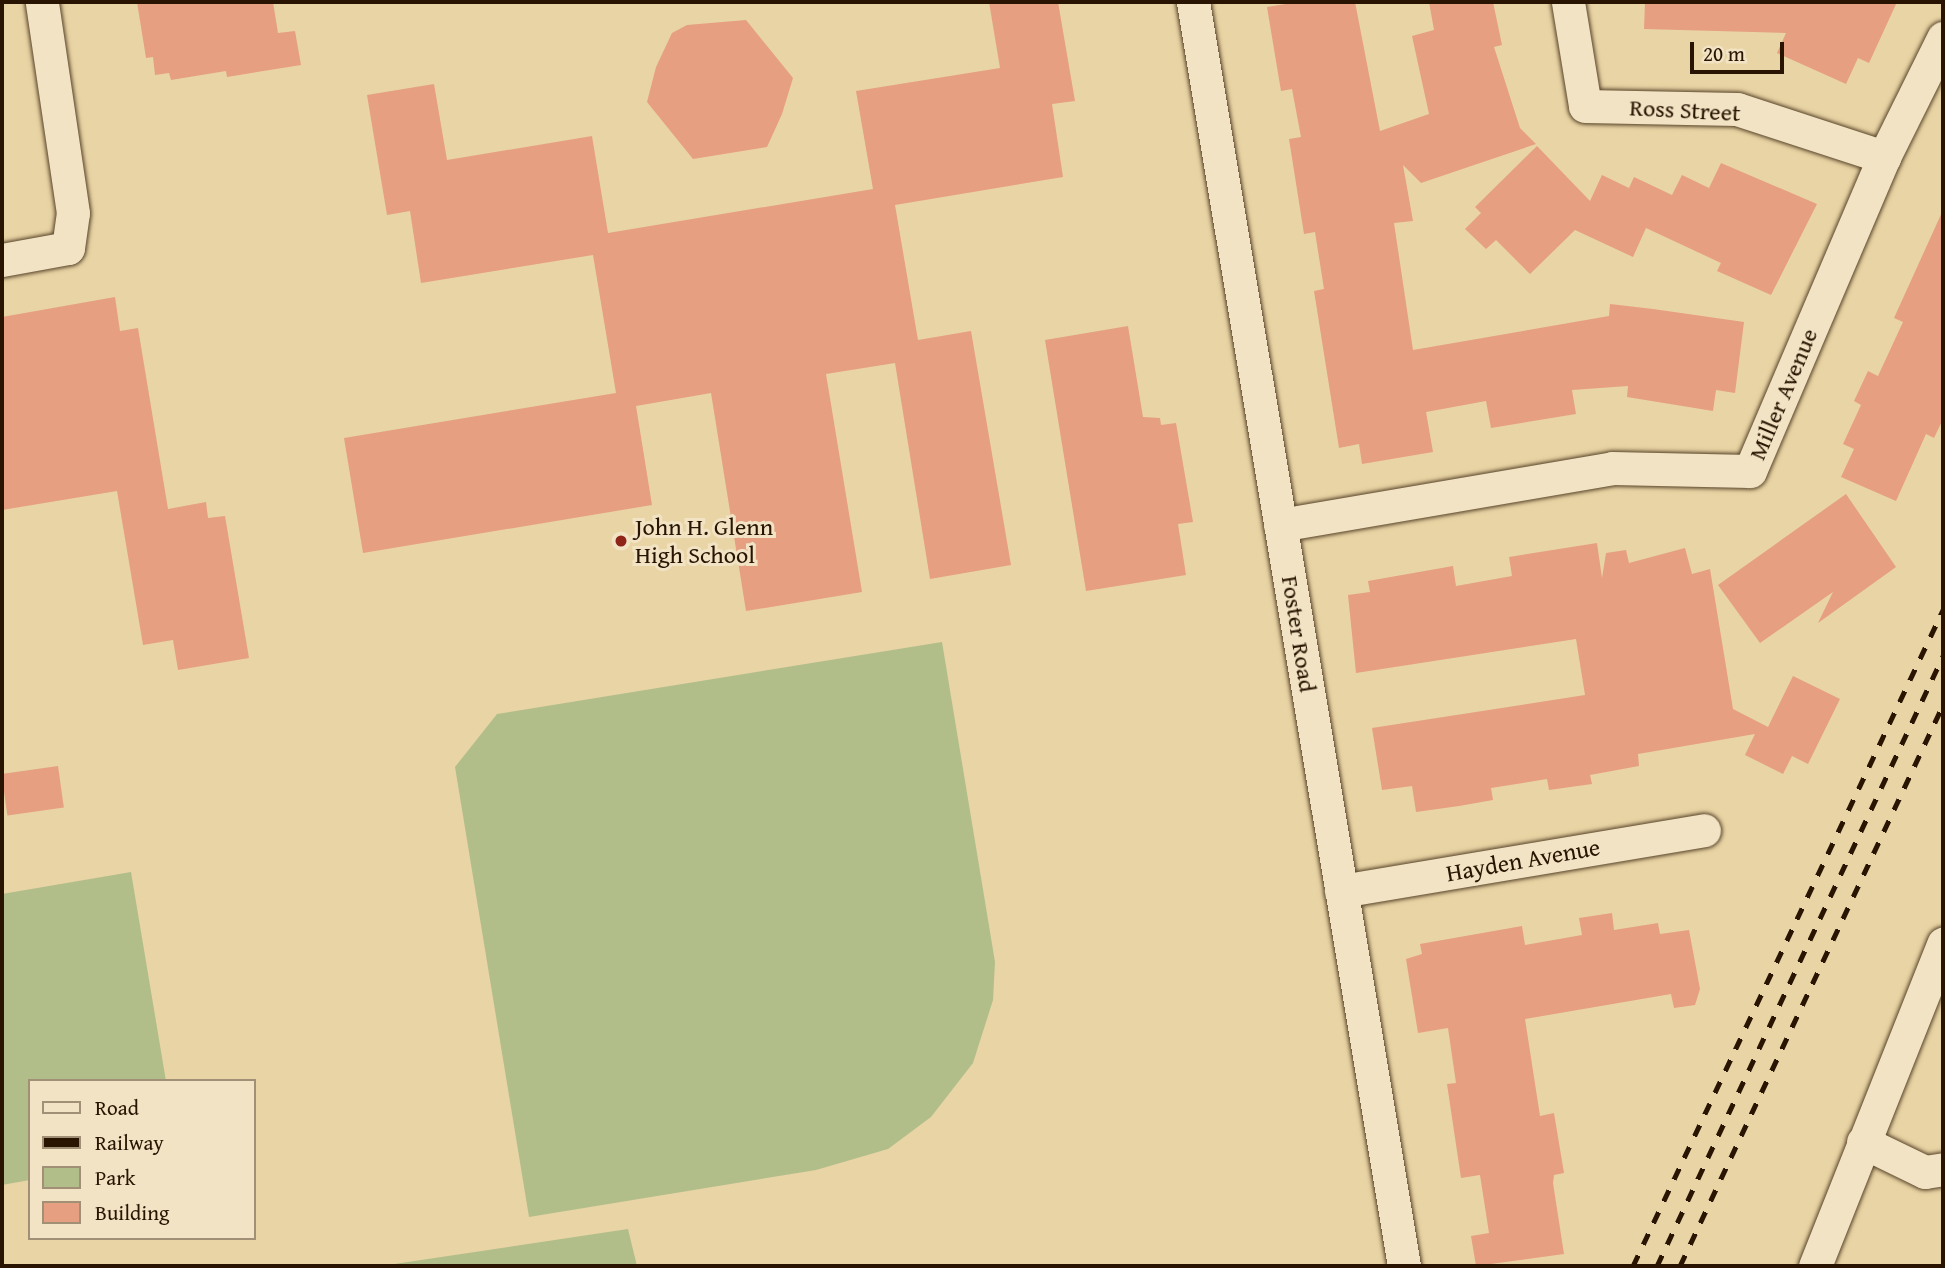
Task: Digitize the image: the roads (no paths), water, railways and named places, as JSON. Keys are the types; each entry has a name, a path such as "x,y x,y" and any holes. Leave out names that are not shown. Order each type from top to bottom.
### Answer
{"street":[{"path":"2,260 68,248 73,213 42,2"},
{"name":"Foster Road","path":"1193,2 1404,1266"},
{"name":"Ross Street","path":"1568,2 1585,106 1737,109 1884,158"},
{"name":"Miller Avenue","path":"1280,525 1612,468 1750,471 1884,158 1943,38"},
{"name":"Hayden Avenue","path":"1341,891 1704,830"},
{"path":"1815,1266 1943,944"},
{"path":"1863,1142 1924,1172 1943,1169"}],"railway":[{"path":"1633,1266 1943,610"},
{"path":"1657,1266 1943,656"},
{"path":"1680,1266 1943,705"}],"place":[{"name":"John H. Glenn High School","path":"621,541"}]}
